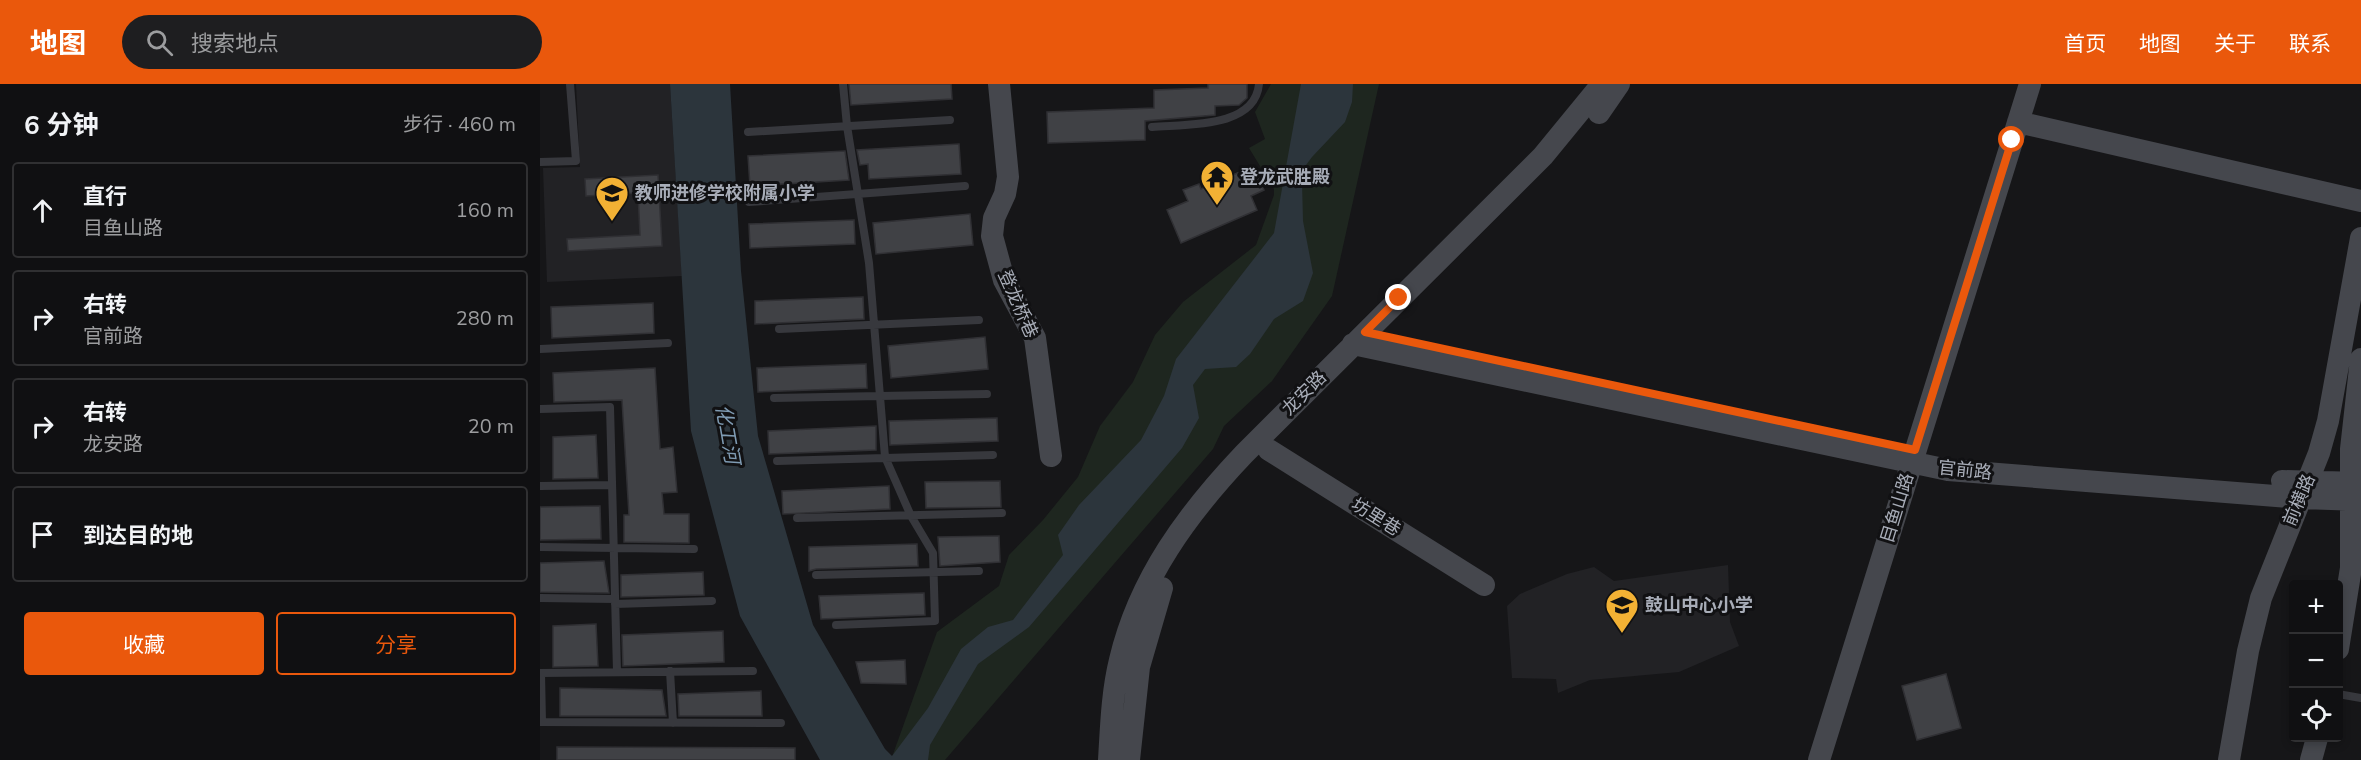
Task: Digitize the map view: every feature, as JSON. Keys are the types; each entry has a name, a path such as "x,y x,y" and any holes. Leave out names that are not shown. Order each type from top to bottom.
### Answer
{"main road":[{"name":"登龙桥巷","path":"999,84 1008,177 1005,194 994,218 992,236 1004,280 1035,338 1051,456"},
{"name":"龙安路","path":"1129,760 1139,667 1162,588 1187,544 1214,507 1368,340 1543,156 1602,84"},
{"name":"龙安路","path":"1109,760 1112,713 1120,659 1146,588 1168,546 1209,490 1566,152 1619,84"},
{"name":"目鱼山路","path":"1819,760 2030,84"},
{"path":"2018,122 2361,201"},
{"name":"前横路","path":"2229,760 2248,651 2261,598 2304,490 2328,421 2361,238"},
{"name":"官前路","path":"1368,340 1913,457 1952,457 2304,490 2356,491"},
{"path":"2342,634 2350,607 2356,491 2353,415 2361,358"},
{"name":"坊里巷","path":"1269,450 1484,585"},
{"path":"2311,760 2316,742"}],"lane":[{"path":"540,162 576,161 570,84"},
{"path":"836,625 935,621 933,553 911,516 885,457 869,263 847,126 843,84"},
{"path":"1152,127 1223,121 1249,108 1258,93 1259,84"},
{"path":"748,132 950,120"},
{"path":"749,202 858,196 965,186"},
{"path":"778,329 979,320"},
{"path":"540,349 668,343"},
{"path":"774,398 987,394"},
{"path":"540,409 610,407 617,671"},
{"path":"777,461 993,455"},
{"path":"540,486 612,485"},
{"path":"797,518 1002,513"},
{"path":"540,547 694,549"},
{"path":"816,575 979,571"},
{"path":"540,598 712,601"},
{"path":"670,671 673,723"},
{"path":"753,671 541,673 541,723 781,723"},
{"path":"2343,695 2361,698"}],"shaded area":[{"name":"教师进修学校附属小学","path":"576,84 670,84 682,276 547,282 543,168 580,167"},
{"path":"1271,84 1379,84 1332,296 1272,381 1224,426 1213,449 945,760 894,760 892,757 937,632 999,586 1009,555 1043,520 1078,477 1100,426 1133,382 1155,335 1183,302 1256,245 1274,195 1274,189 1249,148 1265,139 1255,112"},
{"name":"鼓山中心小学","path":"1728,565 1730,622 1739,646 1679,672 1590,680 1558,693 1556,679 1512,678 1507,606 1520,594 1567,574 1594,567 1614,581"}],"water":[{"name":"化工河","path":"670,84 730,84 741,271 758,436 813,625 885,749 892,756 928,708 961,649 988,627 1013,620 1063,555 1058,535 1079,505 1141,440 1164,396 1176,359 1274,233 1301,84 1353,84 1352,102 1345,122 1306,165 1302,182 1303,221 1313,273 1303,301 1274,319 1250,354 1236,367 1205,369 1193,385 1199,418 1182,448 1029,627 978,664 930,745 928,760 820,760 740,616 691,431"}],"building":[{"path":"849,84 951,84 952,99 851,105"},
{"path":"1208,84 1247,84 1247,98 1239,105 1215,106 1215,115 1145,121 1145,140 1048,143 1047,112 1154,108 1154,90 1208,88"},
{"path":"959,144 961,174 869,179 868,164 860,165 857,150"},
{"path":"845,151 849,180 750,186 748,156"},
{"name":"登龙武胜殿","path":"1244,170 1247,178 1257,173 1264,190 1251,196 1257,210 1181,243 1167,210 1188,201 1183,190 1199,184 1201,189"},
{"path":"658,175 662,246 568,251 567,239 640,235 638,193 586,196 585,179"},
{"path":"970,214 973,245 876,254 873,223"},
{"path":"854,220 855,244 750,248 749,224"},
{"path":"863,297 864,319 755,324 755,301"},
{"path":"653,303 654,333 552,338 551,307"},
{"path":"985,337 988,369 891,378 888,346"},
{"path":"866,364 867,388 758,392 757,368"},
{"path":"655,368 660,449 673,447 677,492 662,493 664,514 689,514 689,543 624,542 624,515 629,515 622,400 554,402 553,373"},
{"path":"997,418 998,441 890,445 889,421"},
{"path":"876,426 876,450 769,454 768,431"},
{"path":"596,435 598,478 553,479 553,437"},
{"path":"1000,481 1001,507 926,508 925,482"},
{"path":"889,486 890,509 783,514 782,491"},
{"path":"600,506 601,539 540,540 540,507"},
{"path":"999,536 1000,562 940,566 938,537"},
{"path":"917,544 918,566 809,571 809,547"},
{"path":"604,561 609,593 540,592 540,563"},
{"path":"703,572 704,595 621,597 621,575"},
{"path":"924,593 925,615 821,619 819,596"},
{"path":"596,624 598,666 553,667 553,626"},
{"path":"723,631 724,662 623,666 622,635"},
{"path":"905,660 906,684 861,683 856,662"},
{"path":"1946,674 1961,728 1917,740 1902,686"},
{"path":"560,688 662,690 666,716 560,716"},
{"path":"761,691 762,716 679,716 678,694"},
{"path":"557,747 795,748 795,760 557,760"}],"place":[{"name":"登龙武胜殿","path":"1217,206"},
{"name":"教师进修学校附属小学","path":"612,222"},
{"name":"鼓山中心小学","path":"1622,634"}],"route":[{"path":"1399,298 1365,332 1915,450 2012,140"}]}
